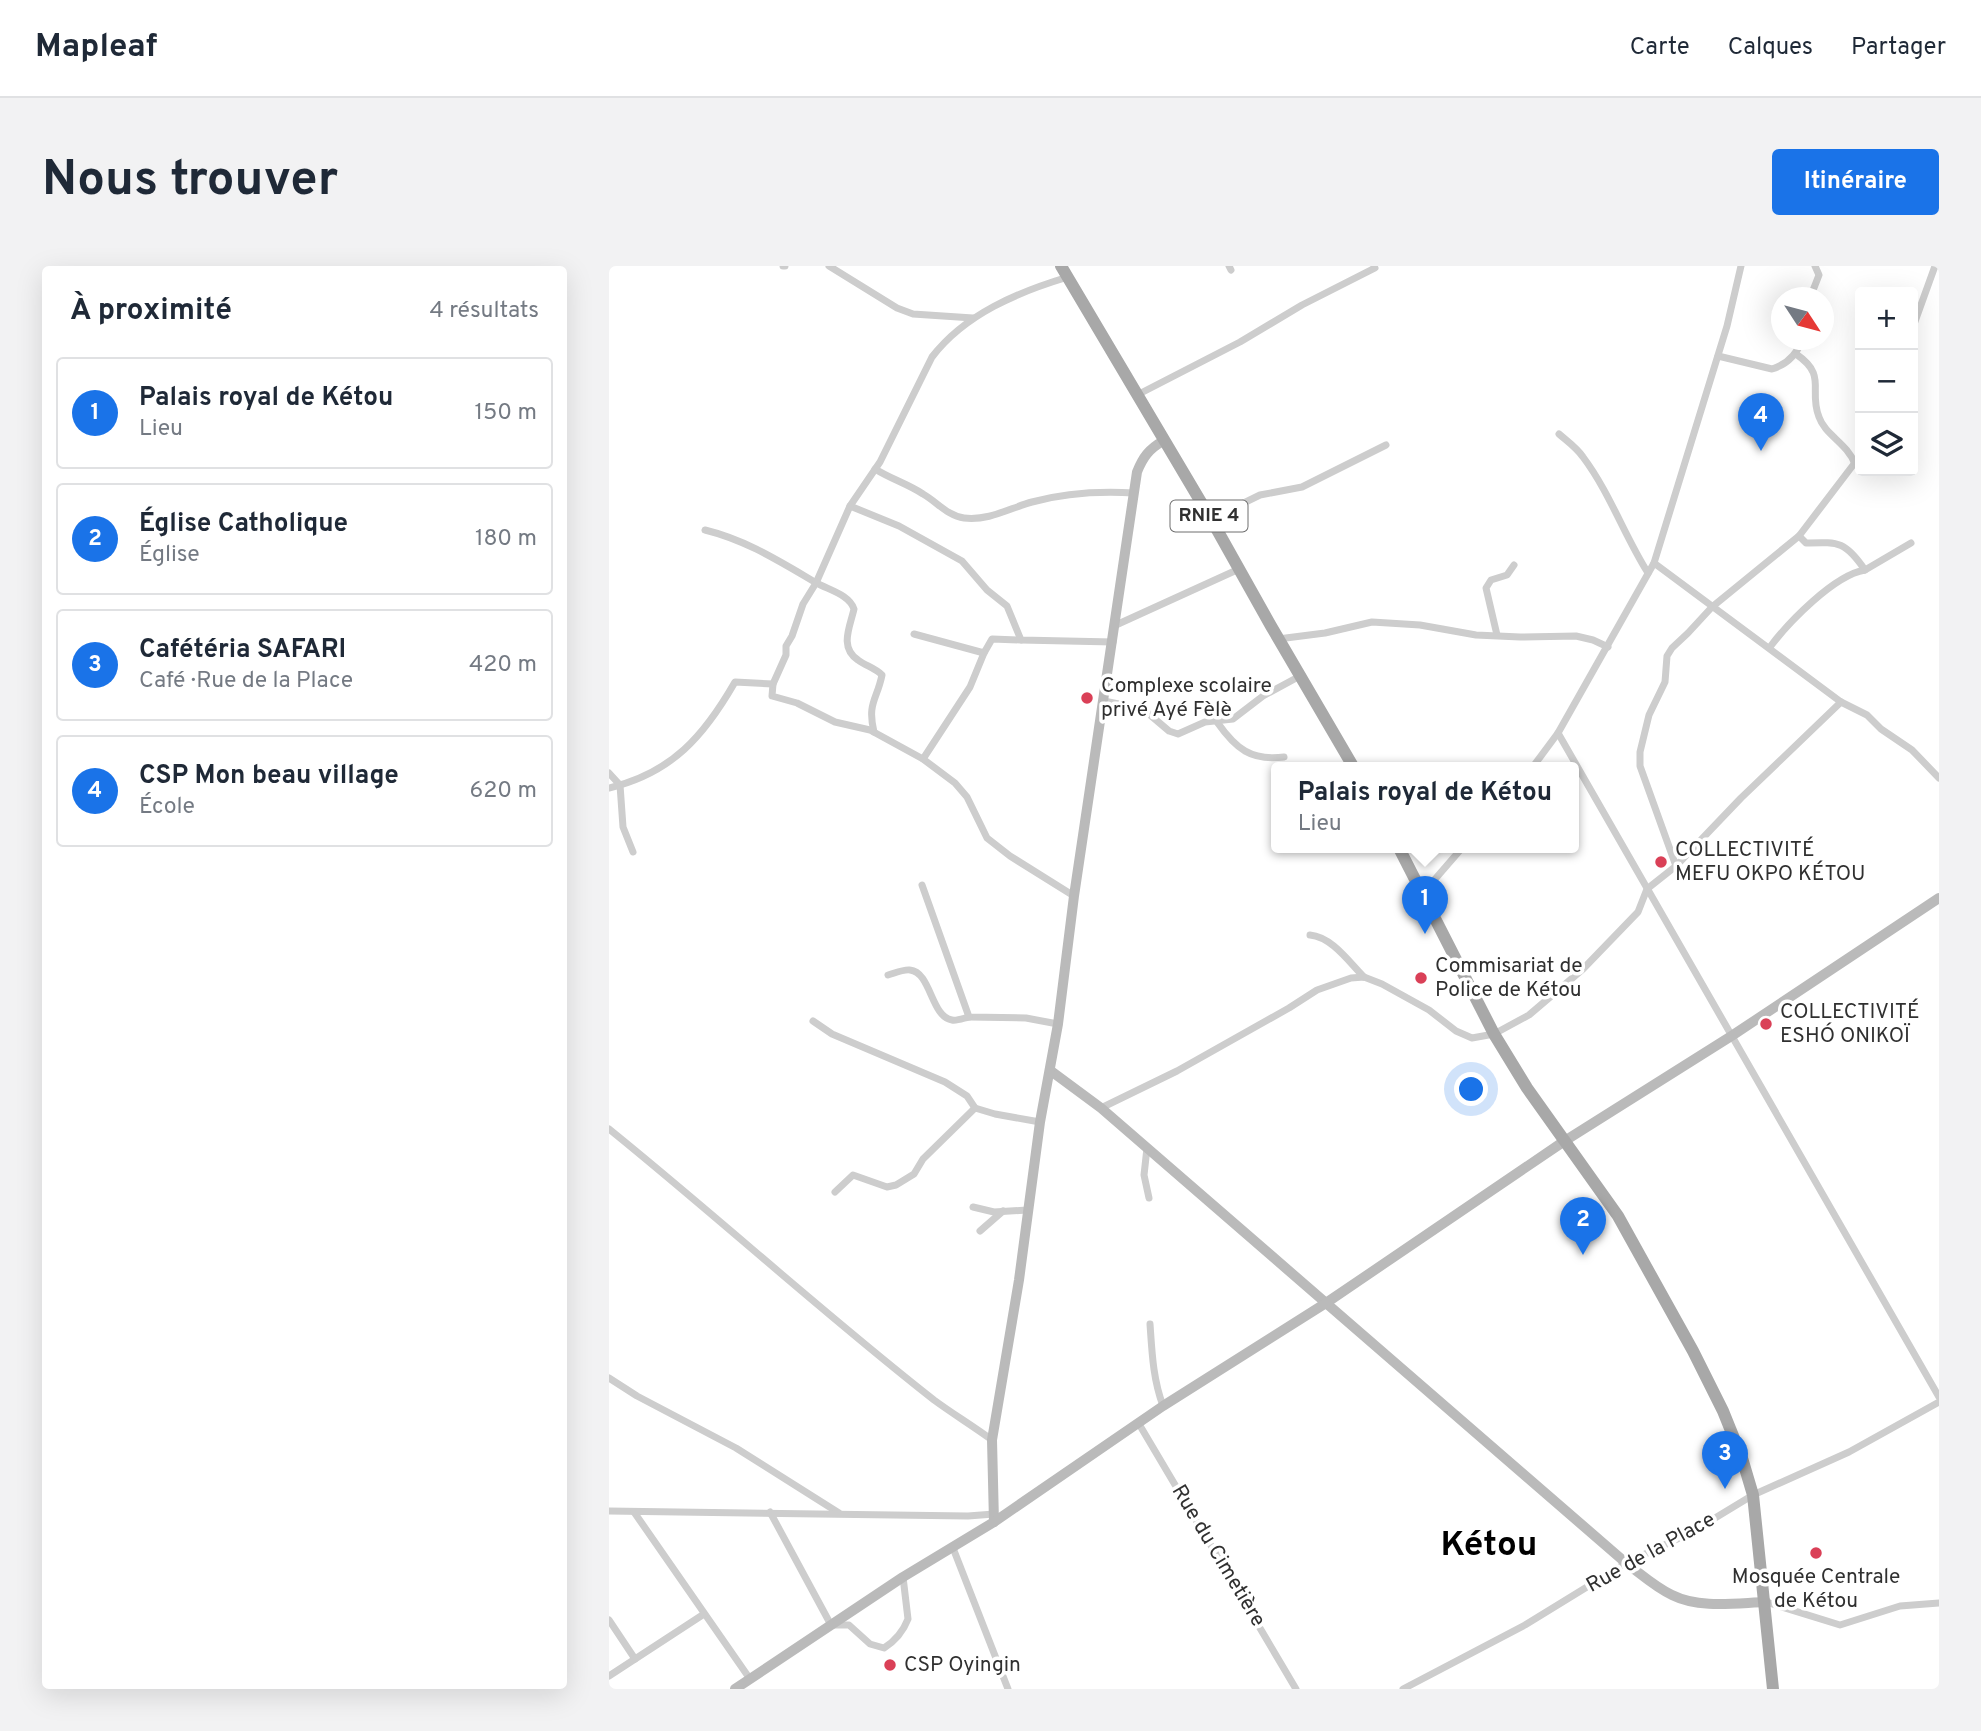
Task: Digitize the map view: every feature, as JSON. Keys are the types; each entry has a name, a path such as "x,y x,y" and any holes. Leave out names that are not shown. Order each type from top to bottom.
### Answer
{"main road":[{"name":"RNIE 4","path":"1065,272 1350,762"},
{"path":"1402,853 1493,1034 1563,1142 1618,1216 1723,1411 1753,1495 1773,1689"}],"street":[{"path":"829,266 897,308 912,314 974,318"},
{"path":"1136,396 1240,342 1302,305 1375,268 1374,266"},
{"path":"1536,762 1558,733 1654,563 1718,356 1741,266"},
{"path":"1814,287 1819,275 1815,266"},
{"path":"1918,313 1935,266"},
{"path":"1065,272 974,318 943,342 932,357 875,469 851,506 816,583 796,619 792,636 786,646 786,655 773,684 772,696 797,703 835,722 874,732 923,759 955,783 967,797 987,838 1010,856 1074,896"},
{"path":"1718,356 1772,369 1779,367 1798,350"},
{"path":"1676,866 1640,766 1640,752 1653,704 1665,682 1667,656 1712,607 1798,536 1855,464 1847,448 1819,419 1816,379 1812,368 1796,354"},
{"path":"1559,434 1587,463 1611,500 1628,541 1649,573"},
{"path":"994,1518 992,1440 1019,1280 1040,1122 1051,1071 1074,896 1137,472 1142,458 1150,448 1163,441"},
{"path":"1211,519 1260,495 1301,487 1386,445"},
{"path":"875,469 925,495 951,514 964,518 1001,514 1029,502 1065,495 1134,493"},
{"path":"851,506 899,526 962,561 987,590 1007,606 1021,640"},
{"path":"705,530 758,548 816,583 849,599 854,609 846,635 850,652 856,659 882,675 871,704 870,715 874,732"},
{"path":"1798,536 1806,543 1837,542 1844,545 1865,570"},
{"path":"1770,647 1786,625 1800,612 1852,573 1865,570 1911,543"},
{"path":"1654,563 1770,647 1840,702 1867,715 1881,729 1912,750 1939,778"},
{"path":"1497,635 1486,588 1491,580 1507,575 1514,565"},
{"path":"1116,625 1240,569"},
{"path":"1278,639 1325,634 1372,622 1420,625 1476,635 1576,636 1608,646"},
{"path":"913,634 984,653"},
{"path":"923,759 970,687 992,639 1113,642"},
{"path":"1104,701 1143,709 1169,731 1178,734 1205,722 1233,719 1263,696 1300,676"},
{"path":"609,788 647,776 680,754 717,713 735,682 773,684"},
{"path":"1638,912 1647,888 1676,866 1741,798 1840,702"},
{"path":"1217,722 1244,751 1257,758 1284,757"},
{"path":"1558,733 1575,762"},
{"path":"1579,770 1939,1399"},
{"path":"609,773 620,785 623,827 633,852"},
{"path":"1423,893 1458,853"},
{"path":"922,885 969,1017"},
{"path":"735,1689 903,1577 953,1548 1163,1406 1326,1303 1563,1142 1936,902"},
{"path":"1310,935 1334,947 1364,977 1429,1010 1456,1031 1472,1038 1493,1034 1529,1015 1563,988 1638,912 1656,903"},
{"path":"888,975 907,969 916,972 925,983 941,1014 952,1020 969,1017 1026,1018 1058,1024"},
{"path":"1101,1108 1177,1071 1317,990 1351,978 1364,977"},
{"path":"813,1021 832,1034 945,1082 967,1096 975,1108 1040,1122"},
{"path":"1051,1071 1101,1108 1626,1563 1674,1597 1719,1604 1766,1602 1839,1625 1900,1606 1939,1602"},
{"path":"835,1192 853,1175 887,1187 903,1181 914,1174 923,1159 975,1108"},
{"path":"609,1129 674,1181 804,1295 934,1400 992,1440"},
{"path":"1147,1148 1144,1175 1149,1198"},
{"path":"973,1207 990,1212 1027,1210"},
{"path":"981,1231 1004,1211"},
{"path":"1150,1324 1152,1365 1163,1406"},
{"path":"609,1378 736,1448 840,1514"},
{"name":"Rue de la Place","path":"1403,1689 1525,1625 1626,1563 1692,1532 1753,1495 1849,1452 1939,1399"},
{"name":"Rue du Cimetière","path":"1139,1424 1296,1689"},
{"path":"609,1521 611,1511 994,1518"},
{"path":"634,1511 750,1679"},
{"path":"770,1512 831,1625"},
{"path":"953,1548 1008,1689"},
{"path":"831,1625 849,1625 870,1644 884,1648 896,1641 908,1619 903,1577"},
{"path":"609,1676 704,1614"},
{"path":"609,1620 635,1660"},
{"path":"1421,1679 1428,1689"}],"place":[{"name":"CSP Mon beau village","path":"1761,451"},
{"name":"Complexe scolaire privé Ayé Fèlè","path":"1087,698"},
{"name":"COLLECTIVITÉ MEFU OKPO KÉTOU","path":"1661,862"},
{"name":"Palais royal de Kétou","path":"1425,934"},
{"name":"Commisariat de Police de Kétou","path":"1421,978"},
{"name":"COLLECTIVITÉ ESHÓ ONIKOÏ","path":"1766,1024"},
{"name":"Église Catholique","path":"1583,1255"},
{"name":"Cafétéria SAFARI","path":"1725,1489"},
{"name":"Mosquée Centrale de Kétou","path":"1816,1553"},
{"name":"CSP Oyingin","path":"890,1665"}],"district":[{"name":"Kétou","path":"1489,1546"}]}
